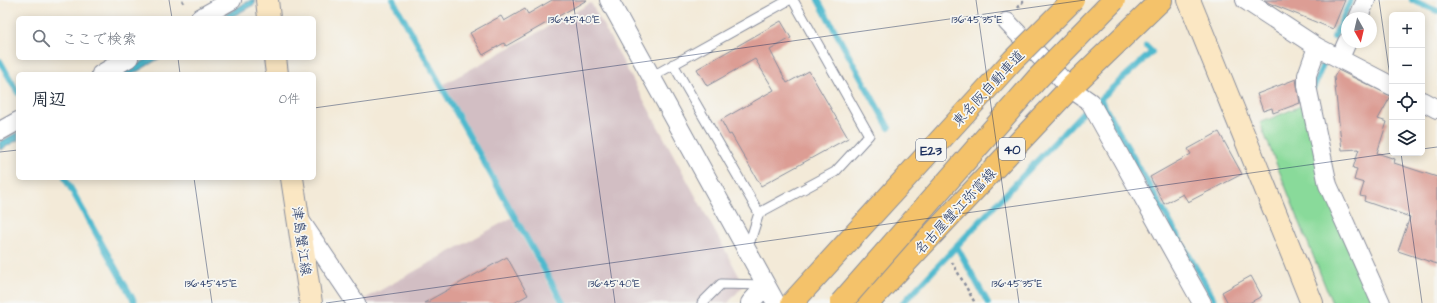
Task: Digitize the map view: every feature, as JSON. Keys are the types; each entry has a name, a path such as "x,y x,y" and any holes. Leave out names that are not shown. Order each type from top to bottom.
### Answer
{"main road":[{"name":"東名阪自動車道","path":"792,303 1014,60 1073,0"},
{"name":"E23","path":"841,303 1037,79 1114,0"},
{"name":"名古屋蟹江弥富線","path":"868,303 1070,88 1161,0"}],"street":[{"path":"204,16 232,0"},
{"path":"267,0 269,16"},
{"path":"609,0 776,303"},
{"path":"1189,0 1312,303"},
{"path":"1245,0 1317,46 1389,84"},
{"path":"1361,12 1366,0"},
{"path":"1007,22 1070,88 1090,102 1202,303"},
{"path":"1317,46 1307,75 1307,86 1328,185 1381,303"},
{"path":"1340,58 1344,48"},
{"path":"104,72 126,60"},
{"path":"275,60 277,72"},
{"path":"1425,103 1437,109"},
{"path":"0,131 16,122"},
{"name":"津島蟹江線","path":"292,180 311,303"},
{"path":"298,217 356,303"},
{"path":"750,303 766,285"}],"lane":[{"path":"651,76 789,0"},
{"path":"747,252 759,213 835,172 869,135 793,0"},
{"path":"673,64 759,213"},
{"path":"702,303 721,284 766,285"}],"path":[{"path":"952,262 974,303"}],"shaded area":[{"path":"591,3 744,285 728,303 566,303 444,84"},
{"path":"511,218 559,303 362,303 361,301"}],"green space":[{"path":"1303,105 1377,303 1332,303 1260,123"}],"water":[{"path":"251,0 255,0 255,4 234,16 223,16"},
{"path":"145,60 157,60 136,72 124,72"},
{"path":"16,133 16,141 0,150 0,142"}],"building":[{"path":"552,0 587,0 506,46 504,43 483,55 470,33 501,16 504,21 525,9 528,14"},
{"path":"1264,0 1345,0 1333,29"},
{"path":"781,21 791,38 770,50 787,83 809,71 848,138 761,186 731,134 729,135 721,120 774,90 755,59 707,86 697,69"},
{"path":"1338,70 1389,95 1389,100 1378,119 1387,122 1377,153 1395,159 1394,163 1437,177 1437,264 1398,251 1410,217 1364,201 1365,197 1360,196 1364,183 1354,180 1357,169 1353,168 1359,149 1342,150 1334,77"},
{"path":"1296,79 1300,103 1273,113 1272,108 1263,111 1257,94"},
{"path":"1219,132 1242,174 1188,202 1183,194 1164,204 1150,177 1191,154 1188,149"},
{"path":"507,257 528,295 514,303 424,303"},
{"path":"1251,276 1262,296 1249,303 1228,303 1222,292"}],"waterway":[{"path":"393,0 563,303"},
{"path":"818,0 889,128"},
{"path":"1334,37 1351,0"},
{"path":"1412,0 1437,11"},
{"path":"1099,100 1152,52 1146,46"},
{"path":"1314,87 1325,59"},
{"path":"0,61 16,89"},
{"path":"1100,99 1216,303"},
{"path":"903,303 1084,111"},
{"path":"66,180 135,303"},
{"path":"957,247 988,303"}]}
